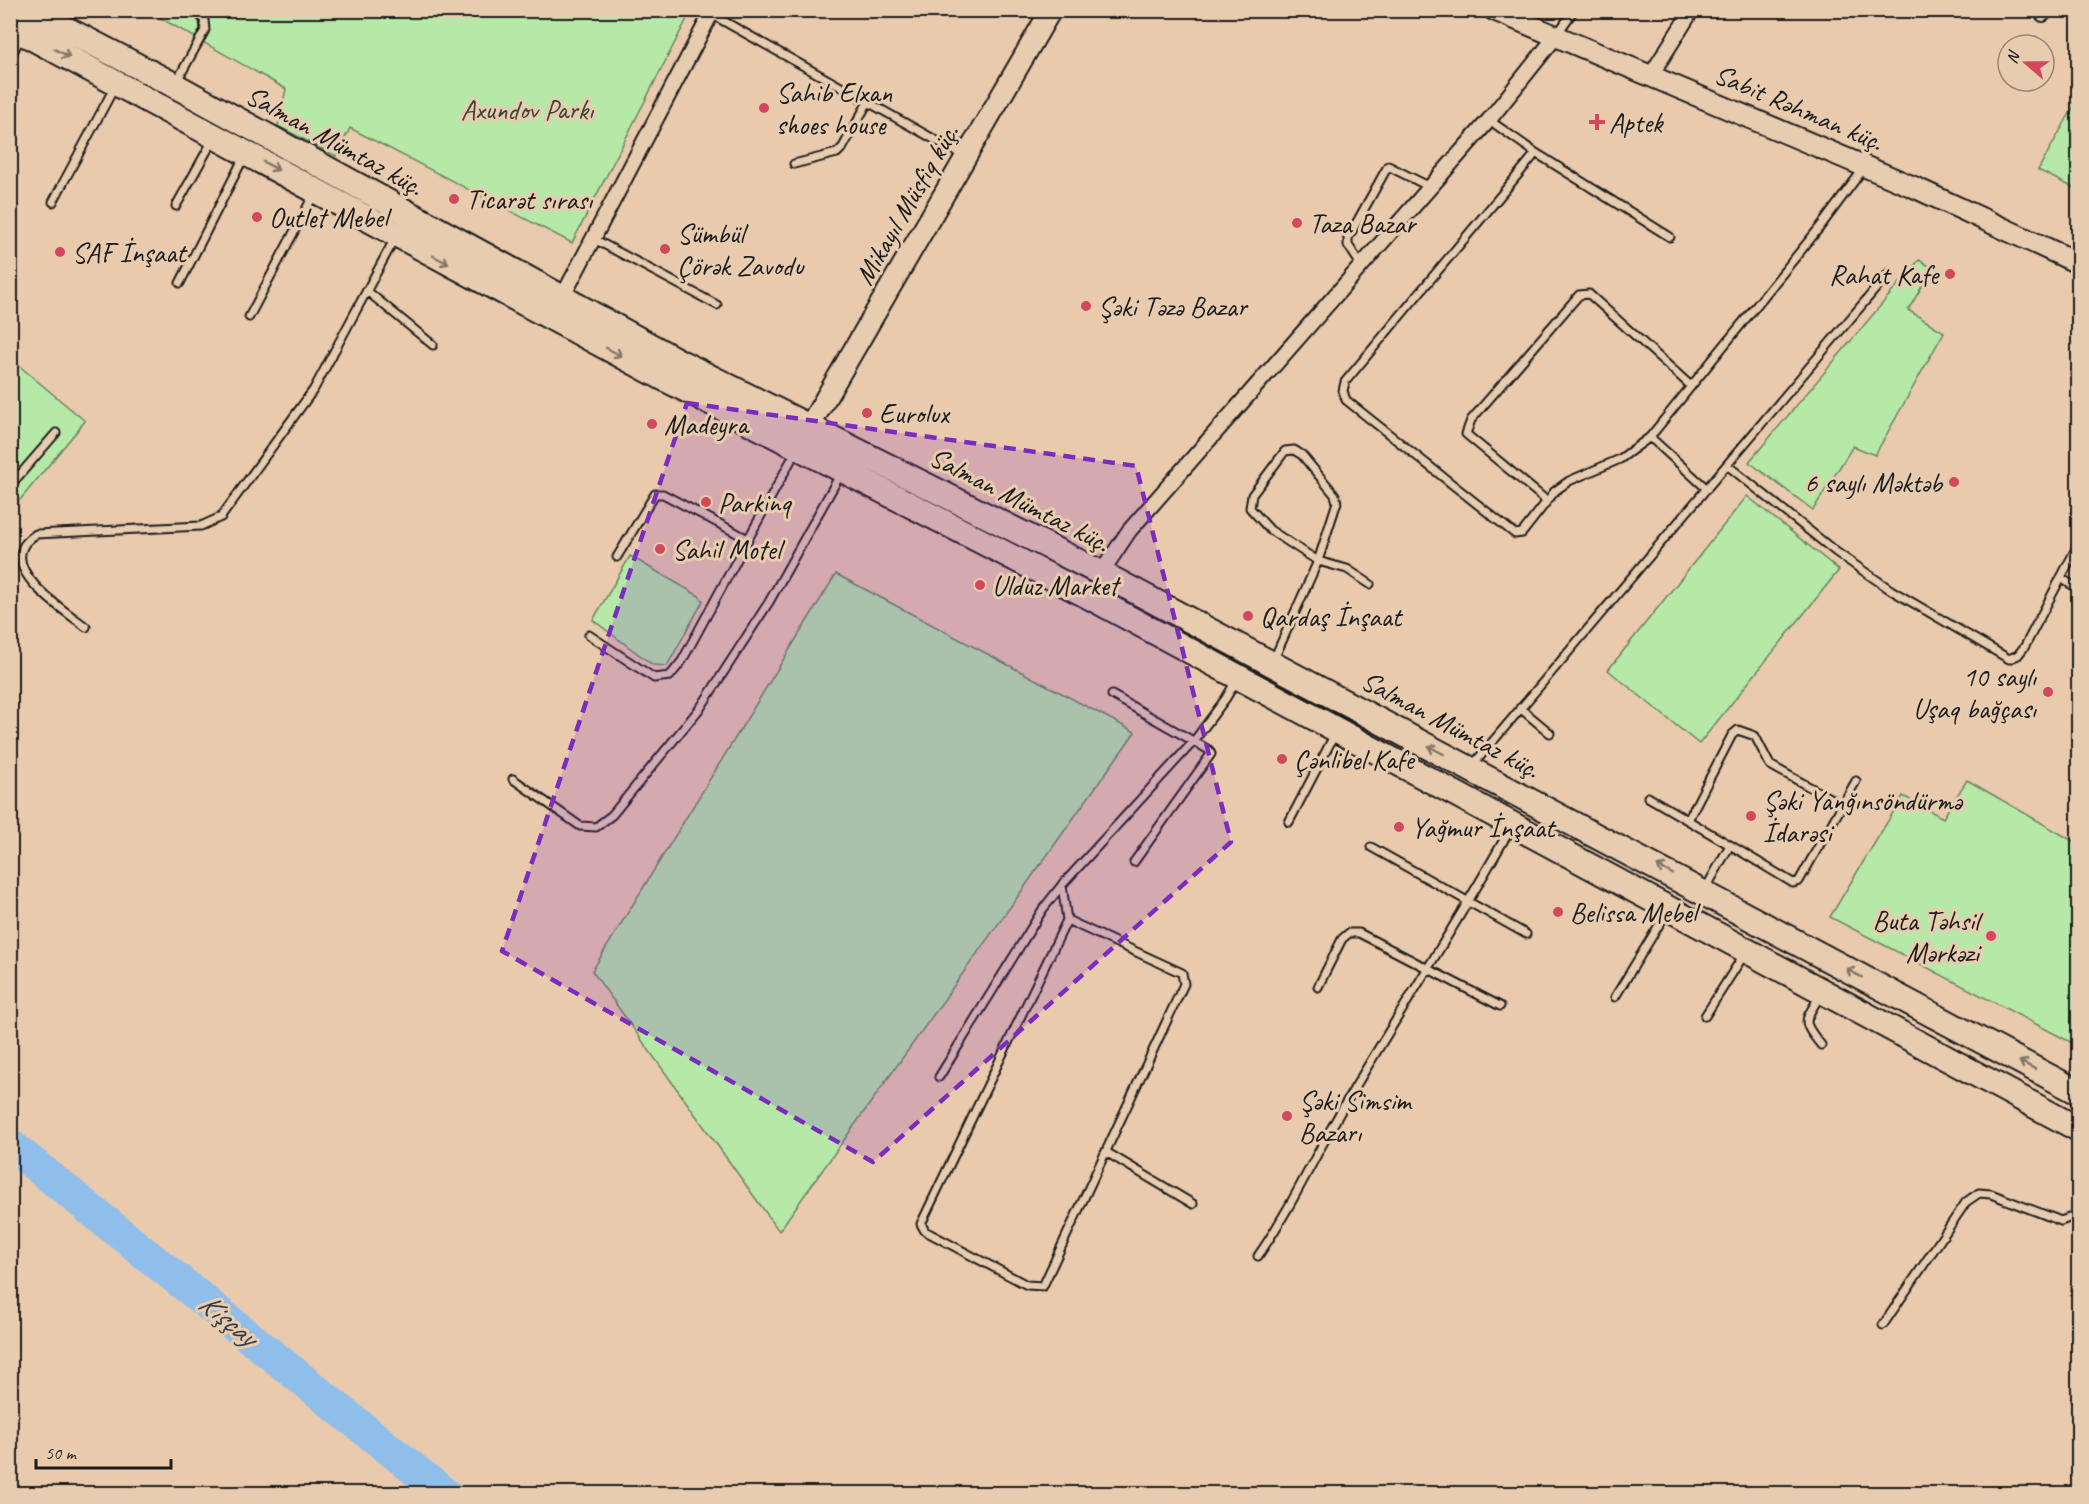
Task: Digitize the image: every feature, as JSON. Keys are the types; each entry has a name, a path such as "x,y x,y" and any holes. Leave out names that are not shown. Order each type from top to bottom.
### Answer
{"highway":[{"name":"Salman Mümtaz küç.","path":"21,23 152,74 322,180 556,308 809,427 1101,573 2079,1092"},
{"path":"21,23 117,82 247,153 322,180 396,236 556,308 797,448 1088,596 2079,1129"},
{"path":"140,95 152,74"},
{"path":"1238,677 1251,653"},
{"path":"1311,716 1326,692"},
{"path":"1680,913 1704,891"}],"main road":[{"name":"Mikayıl Müsfiq küç.","path":"809,427 1051,10"},
{"name":"Sabit Rəhman küç.","path":"1494,10 1866,166 2079,263"}],"street":[{"path":"1651,75 1692,10"},
{"path":"556,308 712,12"},
{"path":"1101,573 1129,531 1489,120 1557,36"}],"lane":[{"path":"174,86 205,30 204,20 196,10"},
{"path":"1557,36 1574,10"},
{"path":"712,12 966,157"},
{"path":"10,57 21,23"},
{"path":"53,202 117,82"},
{"path":"794,164 837,153 868,102"},
{"path":"1489,120 1536,153 1670,237"},
{"path":"176,206 216,135"},
{"path":"180,283 247,153"},
{"path":"1536,153 1345,382 1343,391 1346,400 1515,534 1522,533 1555,490 1569,481 1620,459 1650,437 1820,227 1866,166"},
{"path":"1362,265 1348,245 1348,238 1388,166 1430,187"},
{"path":"249,317 322,180"},
{"path":"86,627 28,580 21,563 22,547 36,534 201,526 221,517 314,388 396,236"},
{"path":"594,239 717,305"},
{"path":"1470,768 1889,273"},
{"path":"367,291 433,345"},
{"path":"1547,501 1466,434 1471,420 1579,295 1589,294 1691,386"},
{"path":"10,486 56,434"},
{"path":"1650,437 1707,489"},
{"path":"589,634 654,678 670,676 682,661 797,448"},
{"path":"1272,664 1318,561 1337,502 1335,495 1302,455 1294,450 1285,451 1252,495 1250,508 1270,531 1318,561 1347,569 1371,584"},
{"path":"1727,465 1836,552 1891,590 2000,656 2009,659 2018,655 2079,545"},
{"path":"513,779 580,826 596,827 612,814 701,707 769,602 843,471"},
{"path":"617,557 655,494 663,495 748,539"},
{"path":"2061,578 2079,590"},
{"path":"939,1077 1043,909 1062,885 1194,741 1226,698 1238,677"},
{"path":"1112,695 1209,750 1209,759 1134,862"},
{"path":"1520,708 1550,733"},
{"path":"1288,822 1337,730"},
{"path":"1688,820 1732,735 1738,730 1755,736 1770,765 1842,805"},
{"path":"1648,797 1793,882 1799,881 1856,781"},
{"path":"1258,1256 1284,1219 1349,1096 1470,901 1513,824"},
{"path":"1704,891 1730,845"},
{"path":"1371,847 1526,934"},
{"path":"1062,885 1067,920 921,1224 925,1231 1028,1285 1043,1286 1184,984 1182,973 1067,920"},
{"path":"1615,997 1680,913"},
{"path":"1318,987 1342,939 1349,933 1359,933 1500,1006"},
{"path":"1705,1016 1747,950"},
{"path":"1821,1045 1806,1026 1806,1020 1822,992"},
{"path":"1106,1152 1193,1204"},
{"path":"1883,1326 1966,1202 1979,1193 1991,1194 2061,1221 2074,1216 2079,1208"}],"highlighted area":[{"path":"687,403 1136,466 1231,842 873,1162 502,951"}],"green space":[{"name":"Axundov Parkı","path":"148,11 691,11 572,243 350,128 336,156 278,126 286,89"},
{"path":"2078,99 2078,190 2038,170"},
{"path":"1919,260 1933,268 1908,310 1944,332 1875,455 1853,446 1813,510 1749,462"},
{"path":"11,359 85,421 11,511"},
{"path":"1747,496 1839,570 1699,744 1608,670"},
{"path":"630,556 699,596 703,601 667,666 653,665 593,620"},
{"path":"836,574 1135,732 779,1231 592,971"},
{"path":"1967,780 2078,844 2078,1046 1830,917 1903,796 1943,818"}],"waterway":[{"name":"Kişçay","path":"10,1145 445,1494"}],"place":[{"name":"Sahib Elxan shoes house","path":"764,108"},
{"name":"Aptek","path":"1597,122"},
{"name":"Ticarət sırası","path":"454,199"},
{"name":"Outlet Mebel","path":"257,217"},
{"name":"Taza Bazar","path":"1297,223"},
{"name":"Sümbül Çörək Zavodu","path":"665,249"},
{"name":"SAF İnşaat","path":"60,252"},
{"name":"Rahat Kafe","path":"1950,274"},
{"name":"Şəki Təzə Bazar","path":"1086,306"},
{"name":"Eurolux","path":"867,413"},
{"name":"Madeyra","path":"652,424"},
{"name":"6 saylı Məktəb","path":"1954,482"},
{"name":"Parkinq","path":"706,502"},
{"name":"Sahil Motel","path":"660,549"},
{"name":"Ulduz Market","path":"980,585"},
{"name":"Qardaş İnşaat","path":"1248,616"},
{"name":"10 saylı Uşaq bağçası","path":"2048,692"},
{"name":"Çənlibel Kafe","path":"1282,759"},
{"name":"Şəki Yanğınsöndürmə İdarəsi","path":"1751,816"},
{"name":"Yağmur İnşaat","path":"1399,827"},
{"name":"Belissa Mebel","path":"1558,912"},
{"name":"Buta Təhsil Mərkəzi","path":"1991,936"},
{"name":"Şəki Simsim Bazarı","path":"1287,1116"}]}
